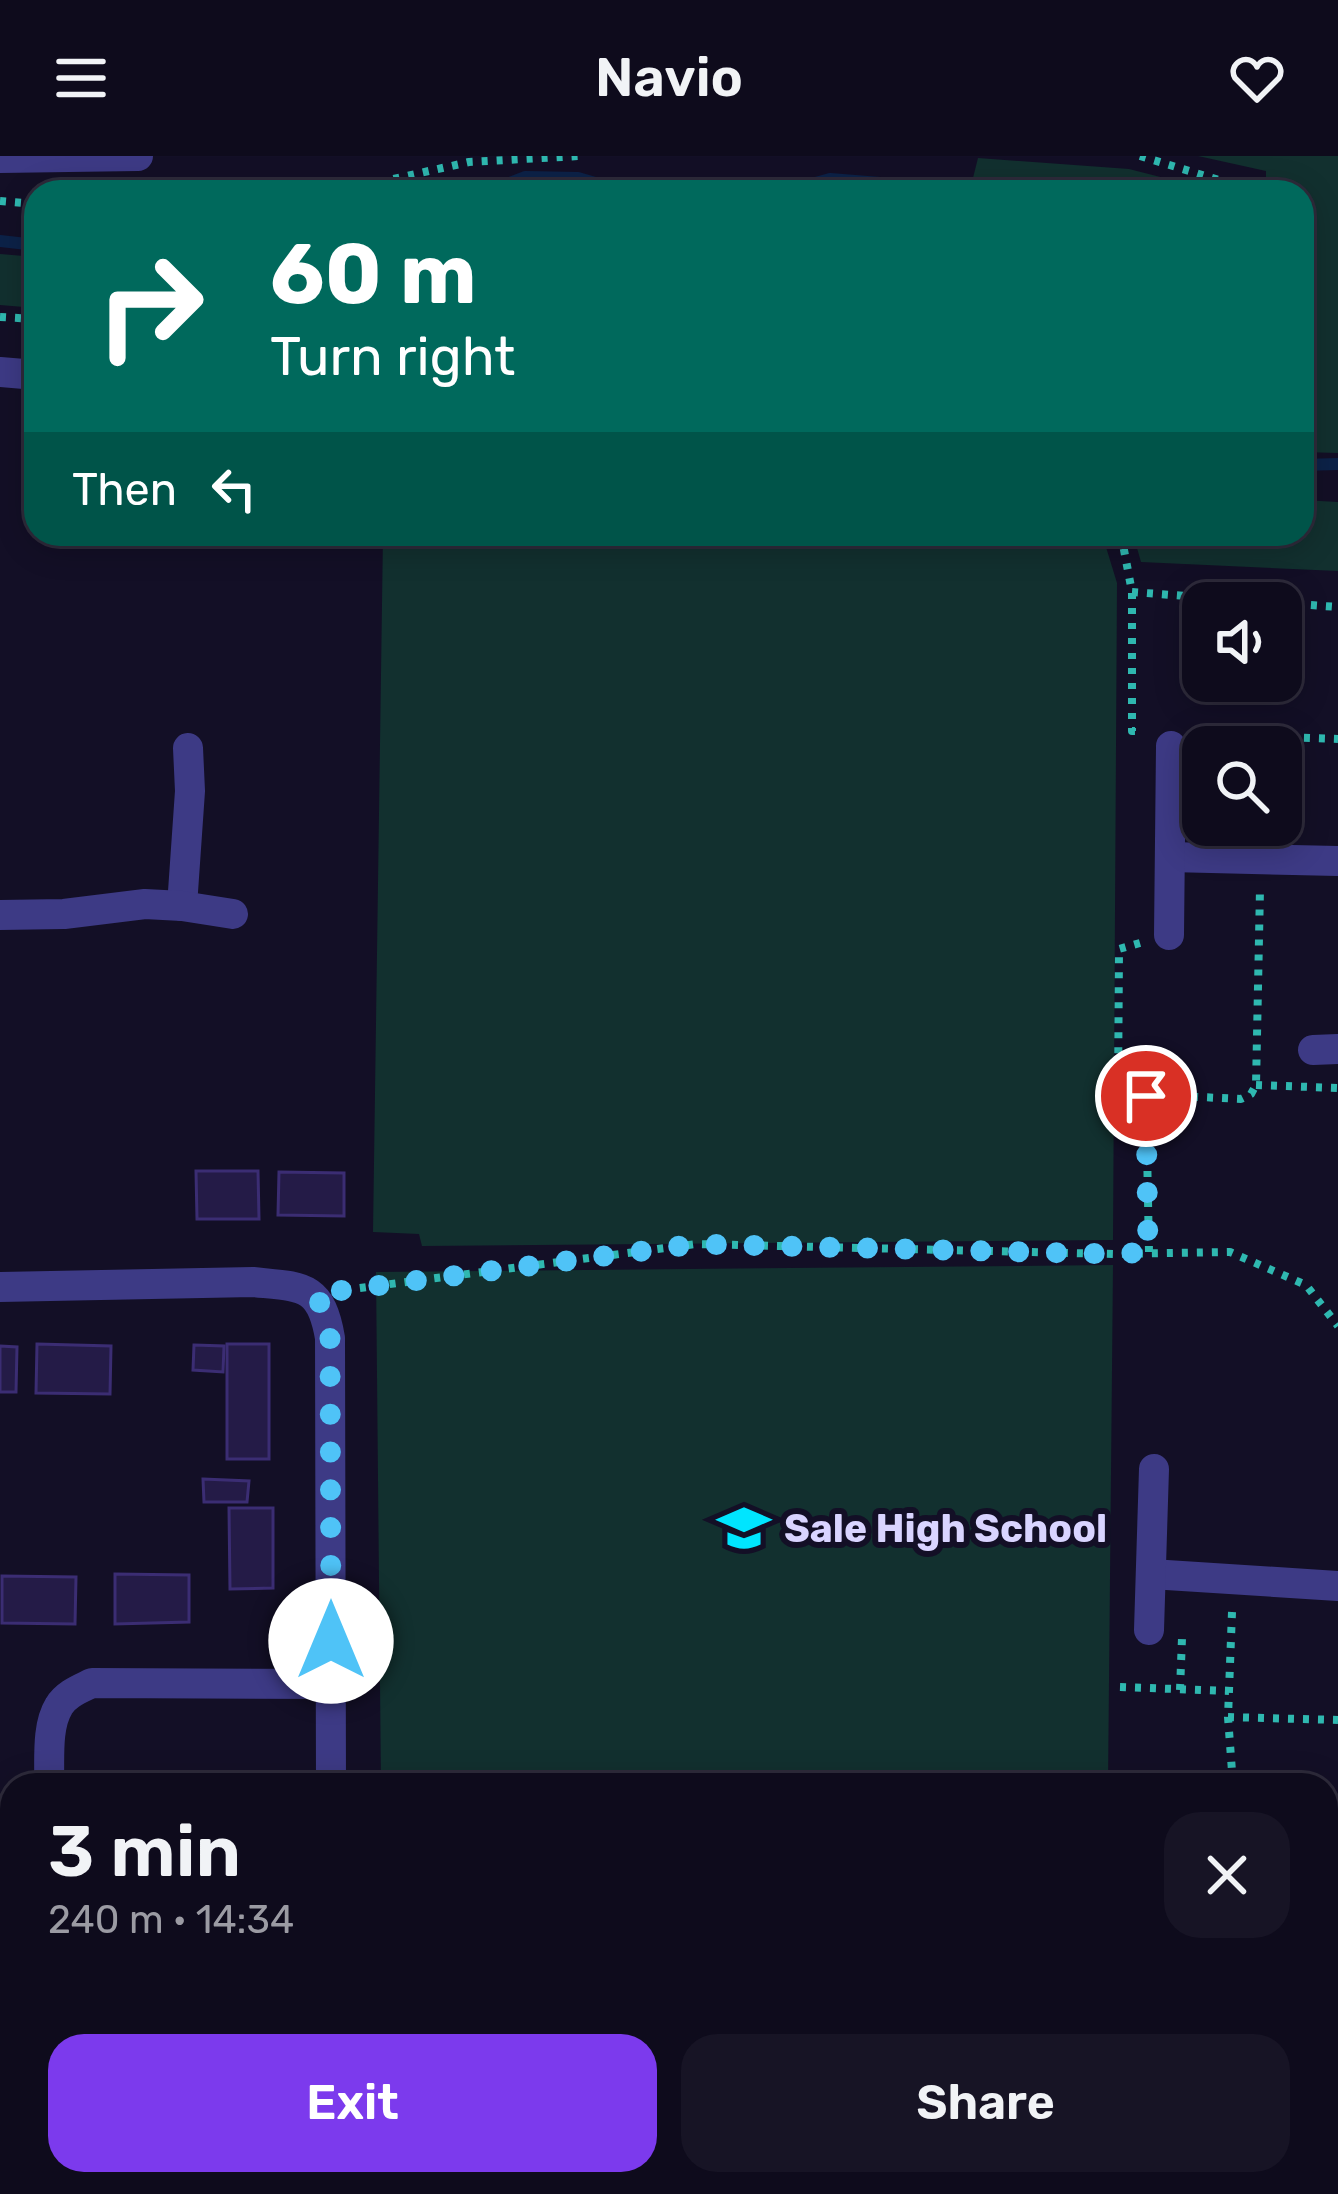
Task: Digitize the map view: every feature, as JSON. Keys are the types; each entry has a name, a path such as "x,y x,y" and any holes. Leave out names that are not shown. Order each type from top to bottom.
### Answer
{"street":[{"path":"0,158 138,156"},
{"path":"1169,934 1173,737"},
{"path":"182,906 190,791 188,748"},
{"path":"1170,856 1338,861"},
{"path":"0,915 64,914 120,905 182,906 233,914"},
{"path":"0,1287 253,1282 314,1294 330,1338 331,1773"},
{"path":"1149,1630 1154,1469"},
{"path":"1151,1574 1338,1586"},
{"path":"50,1773 51,1733 59,1705 92,1683 332,1684"}],"path":[{"path":"389,180 469,162 579,156"},
{"path":"1140,156 1221,180"},
{"path":"1122,546 1132,592 1132,731 1173,737 1338,740"},
{"path":"1132,592 1182,596"},
{"path":"1302,605 1338,608"},
{"path":"1169,934 1119,949 1118,1093 1241,1099 1256,1085 1261,858"},
{"path":"1256,1085 1338,1088"},
{"path":"1146,1096 1148,1252"},
{"path":"314,1294 696,1244 1113,1254 1230,1252 1306,1285 1337,1324"},
{"path":"1232,1773 1228,1717 1234,1580"},
{"path":"1120,1687 1229,1691"},
{"path":"1228,1717 1338,1720"}],"green space":[{"path":"1198,156 1338,156 1338,453 1314,452 1314,180 1266,180 1266,171"},
{"path":"978,158 1129,169 1172,180 972,180"},
{"path":"0,254 24,256 24,307 0,305"},
{"path":"1314,501 1338,502 1338,571 1141,562 1136,546 1314,546"},
{"path":"383,546 1106,546 1117,583 1113,1240 422,1246 419,1234 373,1232"},
{"name":"Sale High School","path":"1113,1265 1108,1773 381,1773 376,1272"}],"building":[{"path":"196,1171 258,1171 259,1219 197,1219"},
{"path":"279,1172 344,1173 344,1216 278,1215"},
{"path":"37,1344 111,1346 110,1394 36,1393"},
{"path":"227,1344 269,1344 269,1459 227,1459"},
{"path":"194,1345 224,1346 223,1372 193,1370"},
{"path":"0,1346 17,1347 16,1392 0,1392"},
{"path":"203,1479 249,1481 247,1502 204,1502"},
{"path":"229,1508 273,1508 273,1588 230,1589"},
{"path":"115,1574 189,1575 189,1622 115,1624"},
{"path":"2,1576 76,1577 75,1624 2,1623"}],"waterway":[{"path":"517,180 585,180"},
{"path":"826,180 842,180"},
{"path":"0,241 24,244"},
{"path":"1314,465 1338,464"}],"place":[{"name":"Sale High School","path":"744,1528"}],"route":[{"path":"331,1641 330,1338 314,1294 696,1244 1148,1252 1146,1096"}]}
